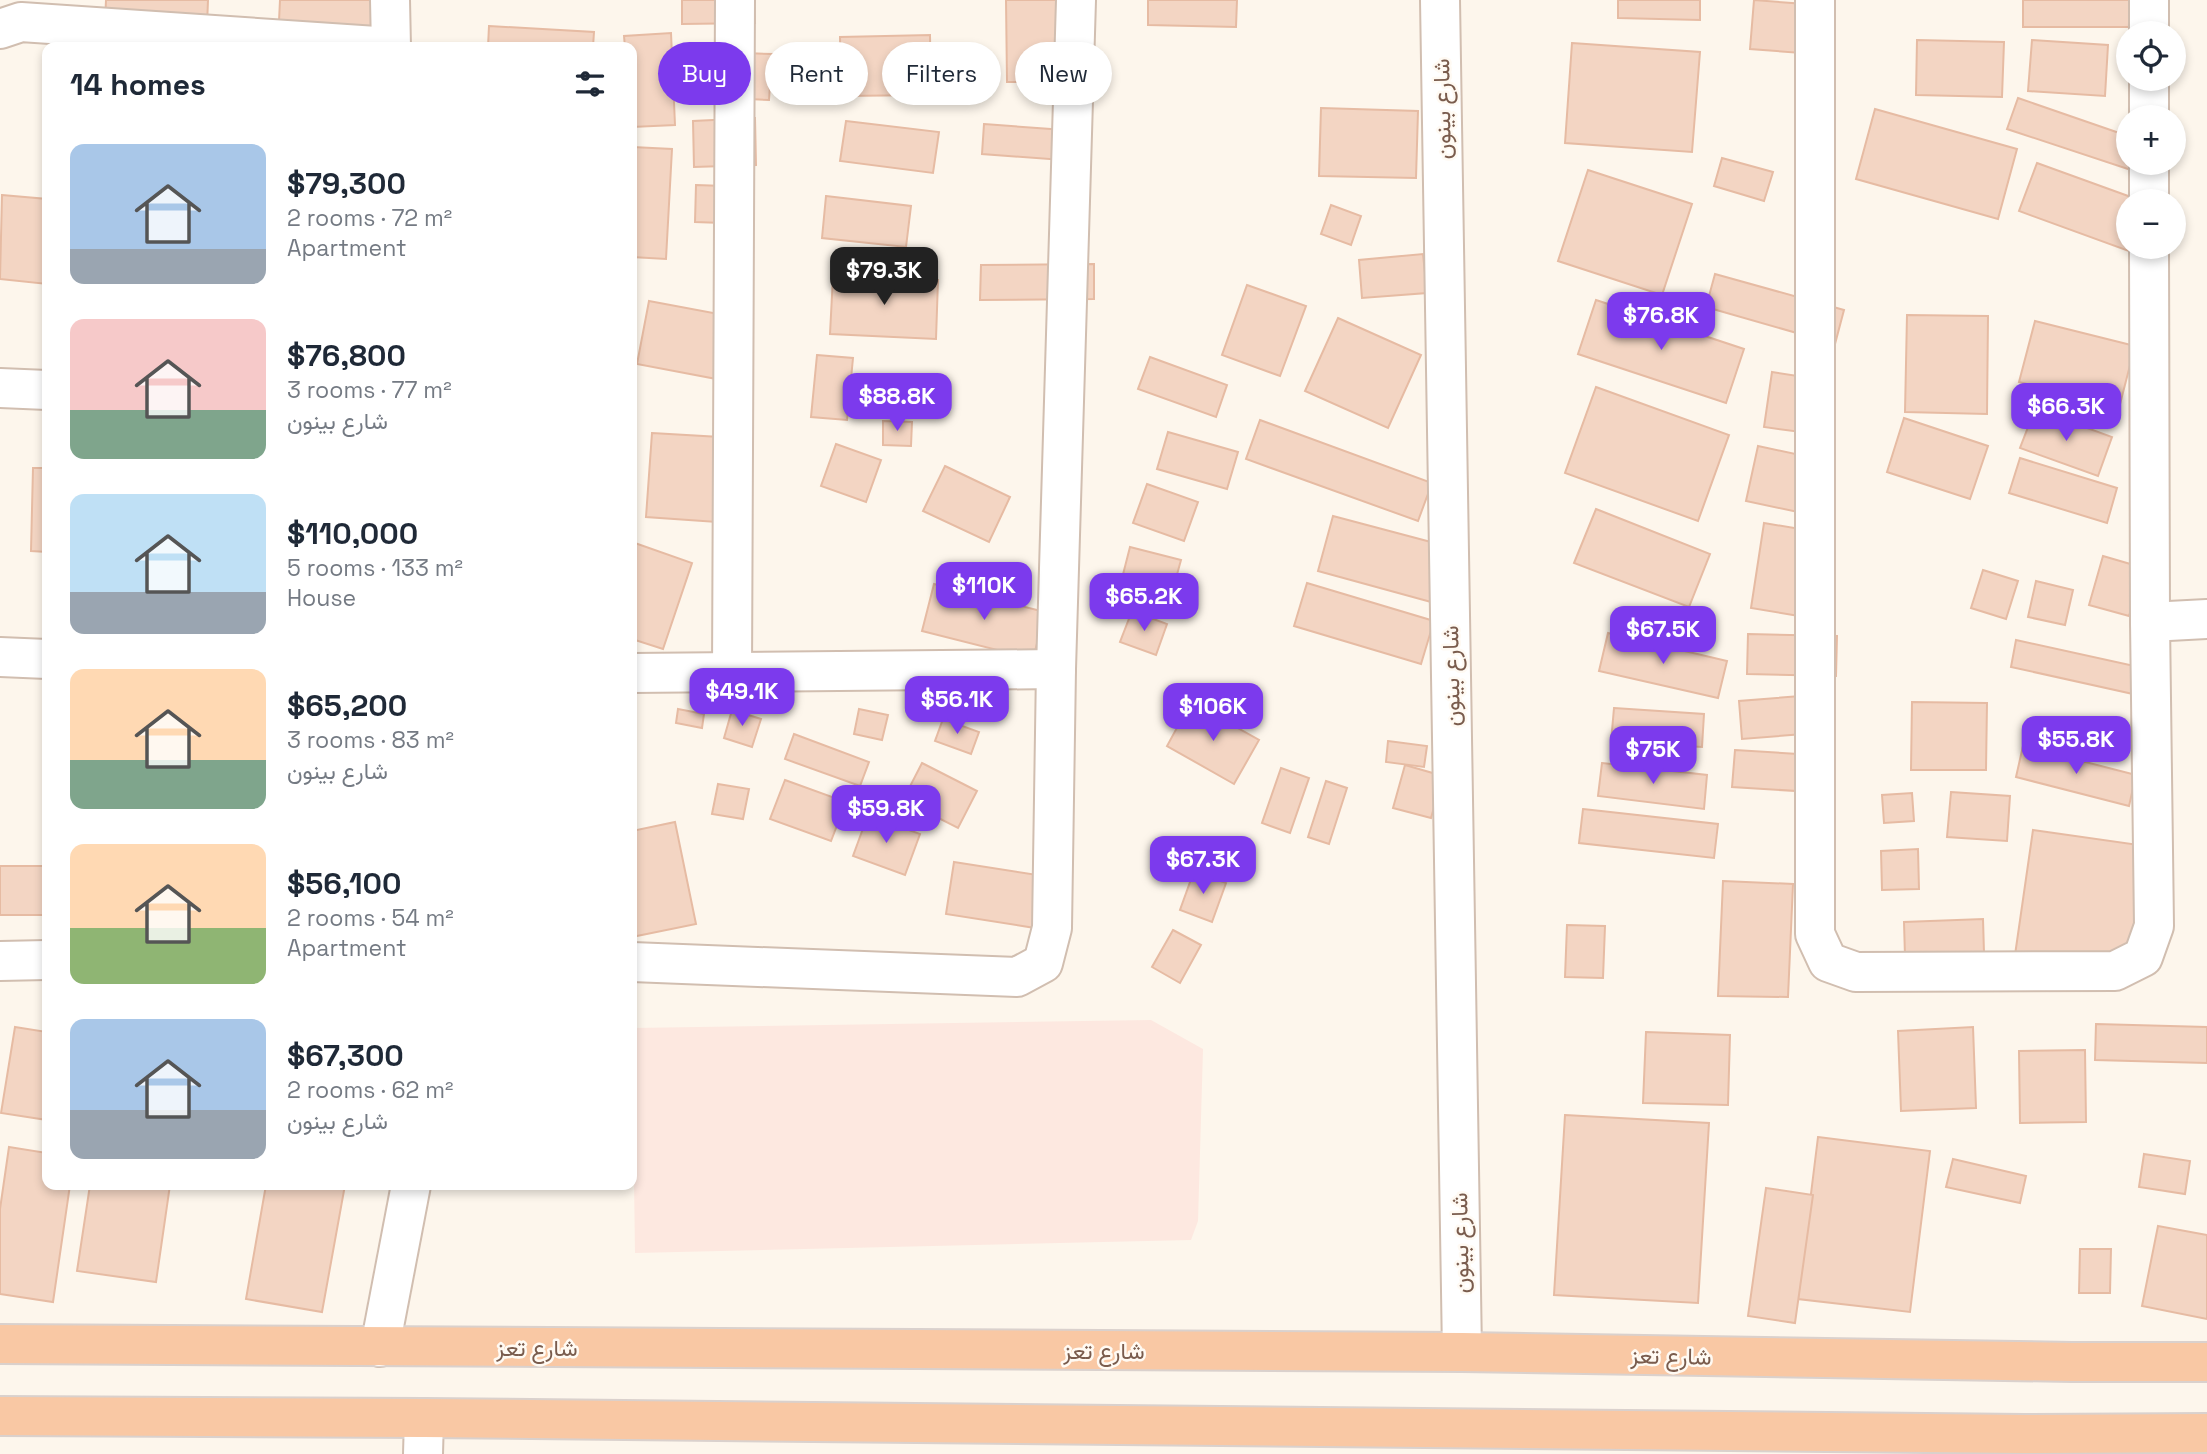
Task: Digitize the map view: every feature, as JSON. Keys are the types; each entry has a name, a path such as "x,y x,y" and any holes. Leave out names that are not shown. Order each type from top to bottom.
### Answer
{"highway":[{"name":"شارع تعز","path":"0,1344 1462,1352 2045,1362 2207,1362"},
{"path":"0,1416 423,1436 2071,1444 2207,1433"}],"street":[{"path":"390,0 391,42"},
{"path":"732,673 735,0"},
{"path":"637,962 1017,976 1042,963 1052,929 1056,669 1076,0"},
{"name":"شارع بينون","path":"1440,0 1462,1352"},
{"path":"1815,0 1815,934 1828,962 1856,972 2115,971 2143,957 2154,926 2150,622 2150,259"},
{"path":"2149,0 2149,21"},
{"path":"14,17 328,42"},
{"path":"0,388 42,390"},
{"path":"2150,622 2207,619"},
{"path":"0,657 42,659"},
{"path":"637,673 1056,669"},
{"path":"0,961 42,960"},
{"path":"380,1347 410,1190"}],"shaded area":[{"path":"1151,1020 1203,1049 1198,1221 1191,1240 635,1253 637,1028"}],"building":[{"path":"106,0 208,0 207,26 105,23"},
{"path":"280,0 387,0 385,42 278,42"},
{"path":"682,0 754,0 755,23 682,24"},
{"path":"1006,0 1075,0 1075,42 1015,42 1015,82 1007,82"},
{"path":"1148,0 1237,0 1236,27 1148,25"},
{"path":"1618,0 1700,0 1700,20 1618,18"},
{"path":"1754,0 1805,4 1801,53 1750,49"},
{"path":"2023,0 2163,0 2162,21 2116,21 2116,27 2023,27"},
{"path":"489,26 594,32 593,42 488,42"},
{"path":"671,33 671,42 658,42 658,105 674,105 675,125 637,127 637,42 625,42 624,36"},
{"path":"930,35 930,42 882,42 882,96 868,96 868,42 840,42 840,37"},
{"path":"1917,40 2004,42 2002,97 1916,95"},
{"path":"2032,40 2108,45 2105,96 2028,91"},
{"path":"1572,43 1700,52 1692,152 1565,143"},
{"path":"751,53 765,54 765,100 751,99"},
{"path":"2018,98 2116,132 2116,165 2007,129"},
{"path":"1321,108 1418,111 1416,178 1319,176"},
{"path":"1875,109 2017,149 1998,219 1856,179"},
{"path":"755,118 756,165 694,167 693,121"},
{"path":"846,121 939,132 933,173 840,161"},
{"path":"984,124 1078,131 1076,161 982,154"},
{"path":"637,147 672,149 666,259 637,257"},
{"path":"1722,158 1773,172 1764,201 1714,186"},
{"path":"2037,163 2116,192 2116,246 2019,211"},
{"path":"1588,170 1692,204 1662,295 1558,261"},
{"path":"696,185 752,187 751,224 695,222"},
{"path":"2,195 42,199 42,283 0,279"},
{"path":"826,196 911,206 906,247 822,238"},
{"path":"1331,205 1361,216 1351,245 1321,234"},
{"path":"1423,254 1427,293 1362,298 1359,260"},
{"path":"1094,264 1094,299 980,300 981,265"},
{"path":"1715,274 1844,310 1835,344 1706,307"},
{"path":"833,276 938,280 936,339 830,334"},
{"path":"1247,285 1306,306 1280,376 1222,355"},
{"path":"1596,300 1744,349 1726,403 1578,354"},
{"path":"649,301 740,318 727,381 637,364"},
{"path":"1907,315 1988,316 1987,414 1905,412"},
{"path":"1338,318 1421,355 1388,428 1305,391"},
{"path":"2035,321 2135,346 2119,408 2019,382"},
{"path":"817,355 853,358 847,420 811,417"},
{"path":"1150,357 1227,385 1216,417 1138,389"},
{"path":"1772,372 1824,380 1816,434 1764,427"},
{"path":"1596,387 1729,435 1698,521 1565,473"},
{"path":"2035,409 2112,437 2098,476 2020,448"},
{"path":"1904,418 1988,446 1970,499 1887,472"},
{"path":"1260,420 1432,483 1418,521 1246,459"},
{"path":"883,421 912,422 911,446 883,445"},
{"path":"1168,432 1238,452 1227,489 1157,469"},
{"path":"652,433 737,438 731,523 646,517"},
{"path":"836,444 881,460 866,502 821,486"},
{"path":"1758,446 1828,461 1817,516 1746,501"},
{"path":"2020,458 2117,488 2107,523 2009,493"},
{"path":"945,466 1010,497 989,542 923,511"},
{"path":"33,468 42,468 42,552 31,551"},
{"path":"1147,484 1198,502 1184,541 1133,523"},
{"path":"1596,509 1710,554 1689,607 1574,563"},
{"path":"1333,516 1446,546 1431,602 1318,571"},
{"path":"1764,523 1830,534 1817,619 1751,608"},
{"path":"637,544 692,563 663,649 637,641"},
{"path":"1130,547 1181,560 1168,607 1118,594"},
{"path":"2103,556 2144,568 2129,616 2089,605"},
{"path":"1983,570 2018,581 2006,619 1971,608"},
{"path":"2036,581 2073,590 2065,625 2028,617"},
{"path":"1307,583 1434,621 1421,664 1294,626"},
{"path":"934,584 1045,612 1033,659 922,631"},
{"path":"1132,611 1167,624 1156,655 1120,642"},
{"path":"1608,633 1727,661 1718,698 1599,671"},
{"path":"1748,634 1837,636 1836,676 1747,674"},
{"path":"2016,640 2148,669 2142,696 2011,667"},
{"path":"1826,694 1829,732 1742,739 1739,701"},
{"path":"1191,702 1259,740 1234,784 1167,746"},
{"path":"1912,702 1987,703 1986,770 1911,770"},
{"path":"1614,708 1704,714 1702,747 1611,742"},
{"path":"678,709 704,714 702,728 676,723"},
{"path":"859,709 888,715 882,740 854,734"},
{"path":"732,710 761,719 752,747 724,738"},
{"path":"943,719 979,732 971,754 935,741"},
{"path":"794,734 869,762 860,786 785,759"},
{"path":"1388,741 1427,746 1424,767 1386,762"},
{"path":"2023,746 2136,775 2129,806 2016,777"},
{"path":"1735,750 1830,756 1828,793 1732,787"},
{"path":"922,763 977,791 958,828 903,800"},
{"path":"1602,763 1707,775 1704,809 1598,796"},
{"path":"1405,765 1443,776 1431,818 1393,808"},
{"path":"1281,768 1309,778 1290,833 1262,823"},
{"path":"785,780 846,802 831,841 770,819"},
{"path":"1326,781 1347,788 1329,844 1308,837"},
{"path":"718,784 749,789 743,819 712,814"},
{"path":"1951,792 2010,796 2007,841 1947,837"},
{"path":"1912,793 1914,821 1884,823 1882,795"},
{"path":"1583,809 1718,824 1714,858 1579,843"},
{"path":"868,815 920,834 905,875 853,856"},
{"path":"675,822 696,924 637,936 637,830"},
{"path":"2033,830 2167,849 2148,975 2015,955"},
{"path":"1918,849 1919,889 1882,890 1881,851"},
{"path":"954,862 1044,876 1035,928 946,914"},
{"path":"0,866 42,866 42,915 0,915"},
{"path":"1194,871 1226,883 1212,922 1180,910"},
{"path":"1723,881 1793,884 1788,997 1718,996"},
{"path":"1983,919 1985,987 1906,991 1904,922"},
{"path":"1567,925 1605,926 1603,978 1565,977"},
{"path":"1173,930 1201,945 1180,983 1152,967"},
{"path":"2096,1024 2207,1027 2207,1063 2095,1060"},
{"path":"15,1027 42,1031 42,1119 1,1113"},
{"path":"1973,1027 1976,1108 1901,1111 1898,1031"},
{"path":"1646,1032 1730,1035 1728,1105 1643,1103"},
{"path":"2085,1050 2086,1122 2020,1123 2019,1051"},
{"path":"1565,1115 1709,1123 1698,1303 1554,1295"},
{"path":"1818,1137 1930,1151 1910,1312 1798,1299"},
{"path":"9,1147 42,1152 42,1190 69,1190 53,1302 0,1294 0,1209"},
{"path":"2144,1154 2190,1161 2185,1194 2139,1187"},
{"path":"1953,1159 2026,1176 2020,1203 1946,1187"},
{"path":"1766,1188 1813,1195 1795,1323 1748,1316"},
{"path":"89,1190 169,1190 156,1282 77,1271"},
{"path":"265,1190 344,1190 322,1312 246,1299"},
{"path":"2158,1226 2207,1235 2207,1319 2142,1306"},
{"path":"2080,1249 2111,1249 2110,1293 2079,1293"}]}
